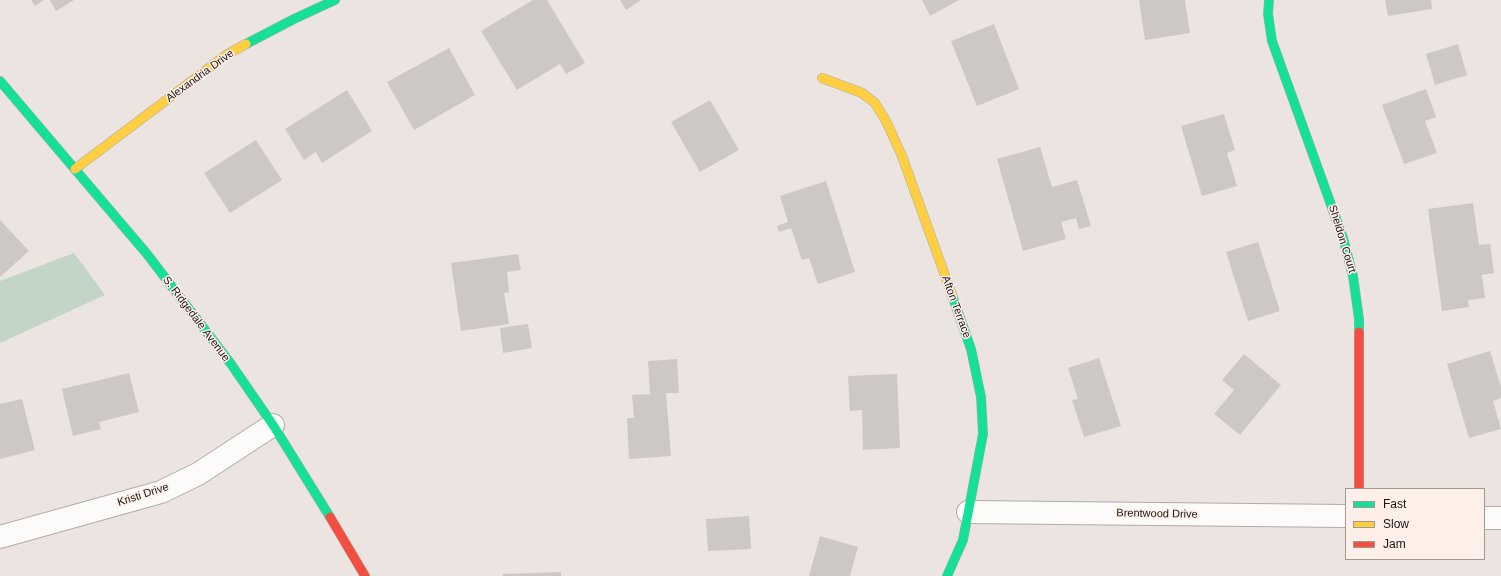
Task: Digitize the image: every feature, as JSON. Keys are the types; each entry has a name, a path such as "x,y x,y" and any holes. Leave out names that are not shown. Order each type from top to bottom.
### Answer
{"street":[{"name":"Alexandria Drive","path":"75,169 226,55 294,19 335,0"},
{"name":"Sheldon Court","path":"1269,0 1268,14 1272,41 1343,238 1353,276 1359,319 1359,488"},
{"name":"Afton Terrace","path":"822,78 862,93 875,103 886,121 902,156 971,349 981,397 983,434 963,540 947,576"},
{"name":"S. Ridgedale Avenue","path":"0,81 147,254 231,364 273,425 365,576"},
{"name":"Kristi Drive","path":"0,537 161,492 198,474 273,425"},
{"name":"Brentwood Drive","path":"968,512 1345,516"},
{"path":"1485,518 1501,518"}],"green space":[{"path":"74,253 105,295 0,343 0,281"}],"building":[{"path":"31,0 44,0 35,6"},
{"path":"50,0 74,0 56,11"},
{"path":"533,0 547,0 585,63 566,74 560,64 517,90 481,31"},
{"path":"620,0 641,0 626,10"},
{"path":"922,0 959,0 930,16"},
{"path":"1139,0 1185,0 1190,33 1145,40"},
{"path":"1385,0 1431,0 1432,9 1388,16"},
{"path":"994,24 1019,89 977,106 951,41"},
{"path":"1458,44 1467,75 1435,85 1426,54"},
{"path":"449,48 475,95 414,130 387,82"},
{"path":"1426,89 1436,117 1425,121 1437,153 1404,164 1382,105"},
{"path":"347,90 372,131 322,163 316,152 304,160 285,129"},
{"path":"710,100 739,150 700,172 671,122"},
{"path":"1224,114 1235,150 1227,153 1237,186 1202,196 1181,126"},
{"path":"256,140 282,180 230,213 204,173"},
{"path":"1040,147 1052,187 1077,180 1091,226 1079,229 1076,218 1061,222 1066,239 1023,251 997,159"},
{"path":"826,181 855,272 818,284 809,258 802,260 791,228 779,232 777,226 788,222 780,196"},
{"path":"1473,203 1479,245 1490,244 1494,273 1482,275 1485,298 1468,300 1469,307 1442,311 1428,209"},
{"path":"0,220 29,251 0,277"},
{"path":"1258,242 1280,311 1248,321 1226,252"},
{"path":"518,254 521,270 507,272 509,292 504,293 509,324 461,331 451,263"},
{"path":"528,324 532,348 503,353 500,328"},
{"path":"1490,351 1501,387 1501,398 1493,401 1501,429 1469,438 1447,364"},
{"path":"1244,354 1281,385 1240,435 1214,414 1234,390 1222,380"},
{"path":"1099,358 1121,426 1084,437 1072,400 1078,399 1068,368"},
{"path":"677,359 679,393 666,393 671,456 629,459 627,418 634,418 632,395 650,394 648,361"},
{"path":"129,373 139,412 99,422 101,429 73,436 62,389"},
{"path":"897,374 900,448 863,450 862,410 850,411 848,376"},
{"path":"22,399 35,450 0,459 0,404"},
{"path":"749,516 751,549 708,551 706,519"},
{"path":"820,536 858,547 850,576 809,576"},
{"path":"561,572 561,576 503,576 503,574"}],"traffic: fast":[{"path":"246,44 335,0"},
{"path":"1269,0 1268,14 1272,41 1343,238 1353,276 1359,319 1359,332"},
{"path":"0,81 147,254 231,364 273,425 330,517"},
{"path":"947,576 963,540 983,434 981,397 971,349 952,295"}],"traffic: slow":[{"path":"75,169 226,55 246,44"},
{"path":"822,78 862,93 875,103 886,121 902,156 952,295"}],"traffic: jam":[{"path":"1359,332 1359,488"},
{"path":"330,517 365,576"}]}
